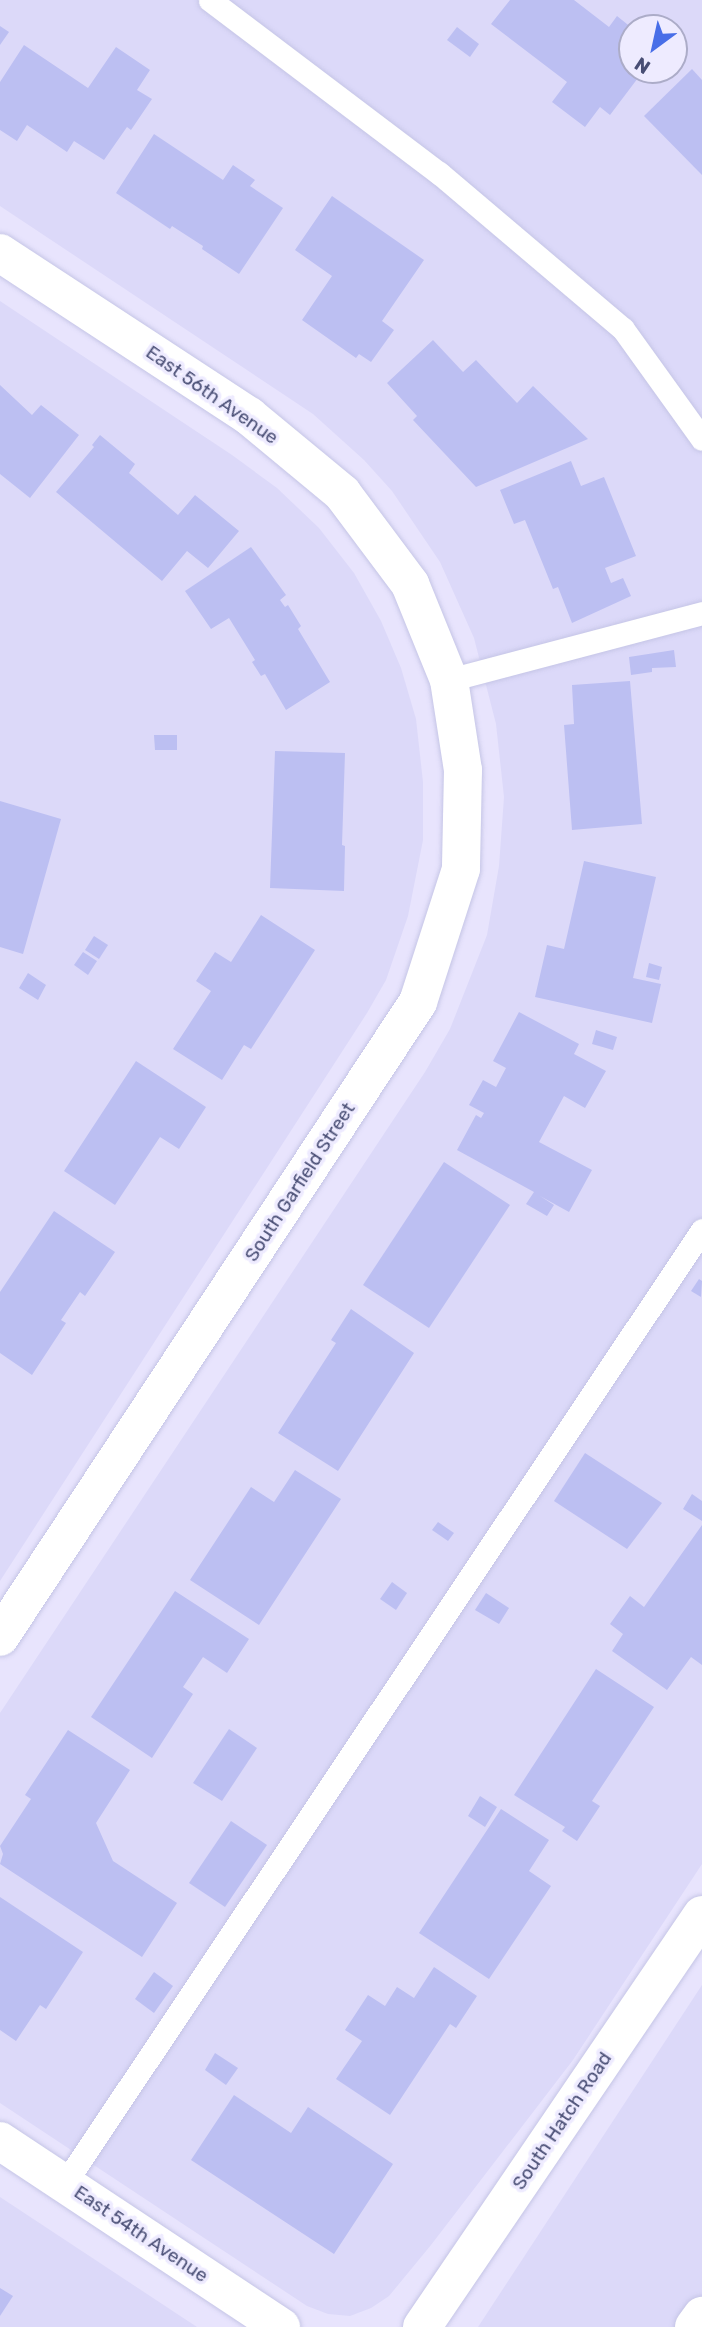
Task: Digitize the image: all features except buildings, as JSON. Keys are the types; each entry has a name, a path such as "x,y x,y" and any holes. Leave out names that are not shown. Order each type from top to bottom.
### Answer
{"street":[{"name":"East 56th Avenue","path":"0,253 249,416 342,493 410,584 449,680"},
{"name":"South Garfield Street","path":"0,1637 418,1002 461,869 463,770 449,680"},
{"name":"South Hatch Road","path":"422,2327 702,1915"},
{"name":"East 54th Avenue","path":"0,2141 281,2327"},
{"path":"694,2327 702,2316"}],"lane":[{"path":"209,0 439,173 623,329 702,439"},
{"path":"449,680 702,612"},
{"path":"65,2183 702,1230"}],"shaded area":[{"path":"0,0 702,0 702,1864 573,2060 431,2245 389,2296 371,2308 350,2316 328,2314 307,2306 0,2103 0,1713 425,1072 450,1029 487,935 499,866 504,797 496,724 474,638 440,562 392,491 364,460 313,414 0,206"},
{"path":"0,301 232,455 277,488 319,528 354,573 381,621 401,668 416,719 423,782 423,840 408,916 386,980 0,1581"},
{"path":"702,1985 702,2327 478,2327"},
{"path":"0,2197 197,2327 0,2327"}]}
